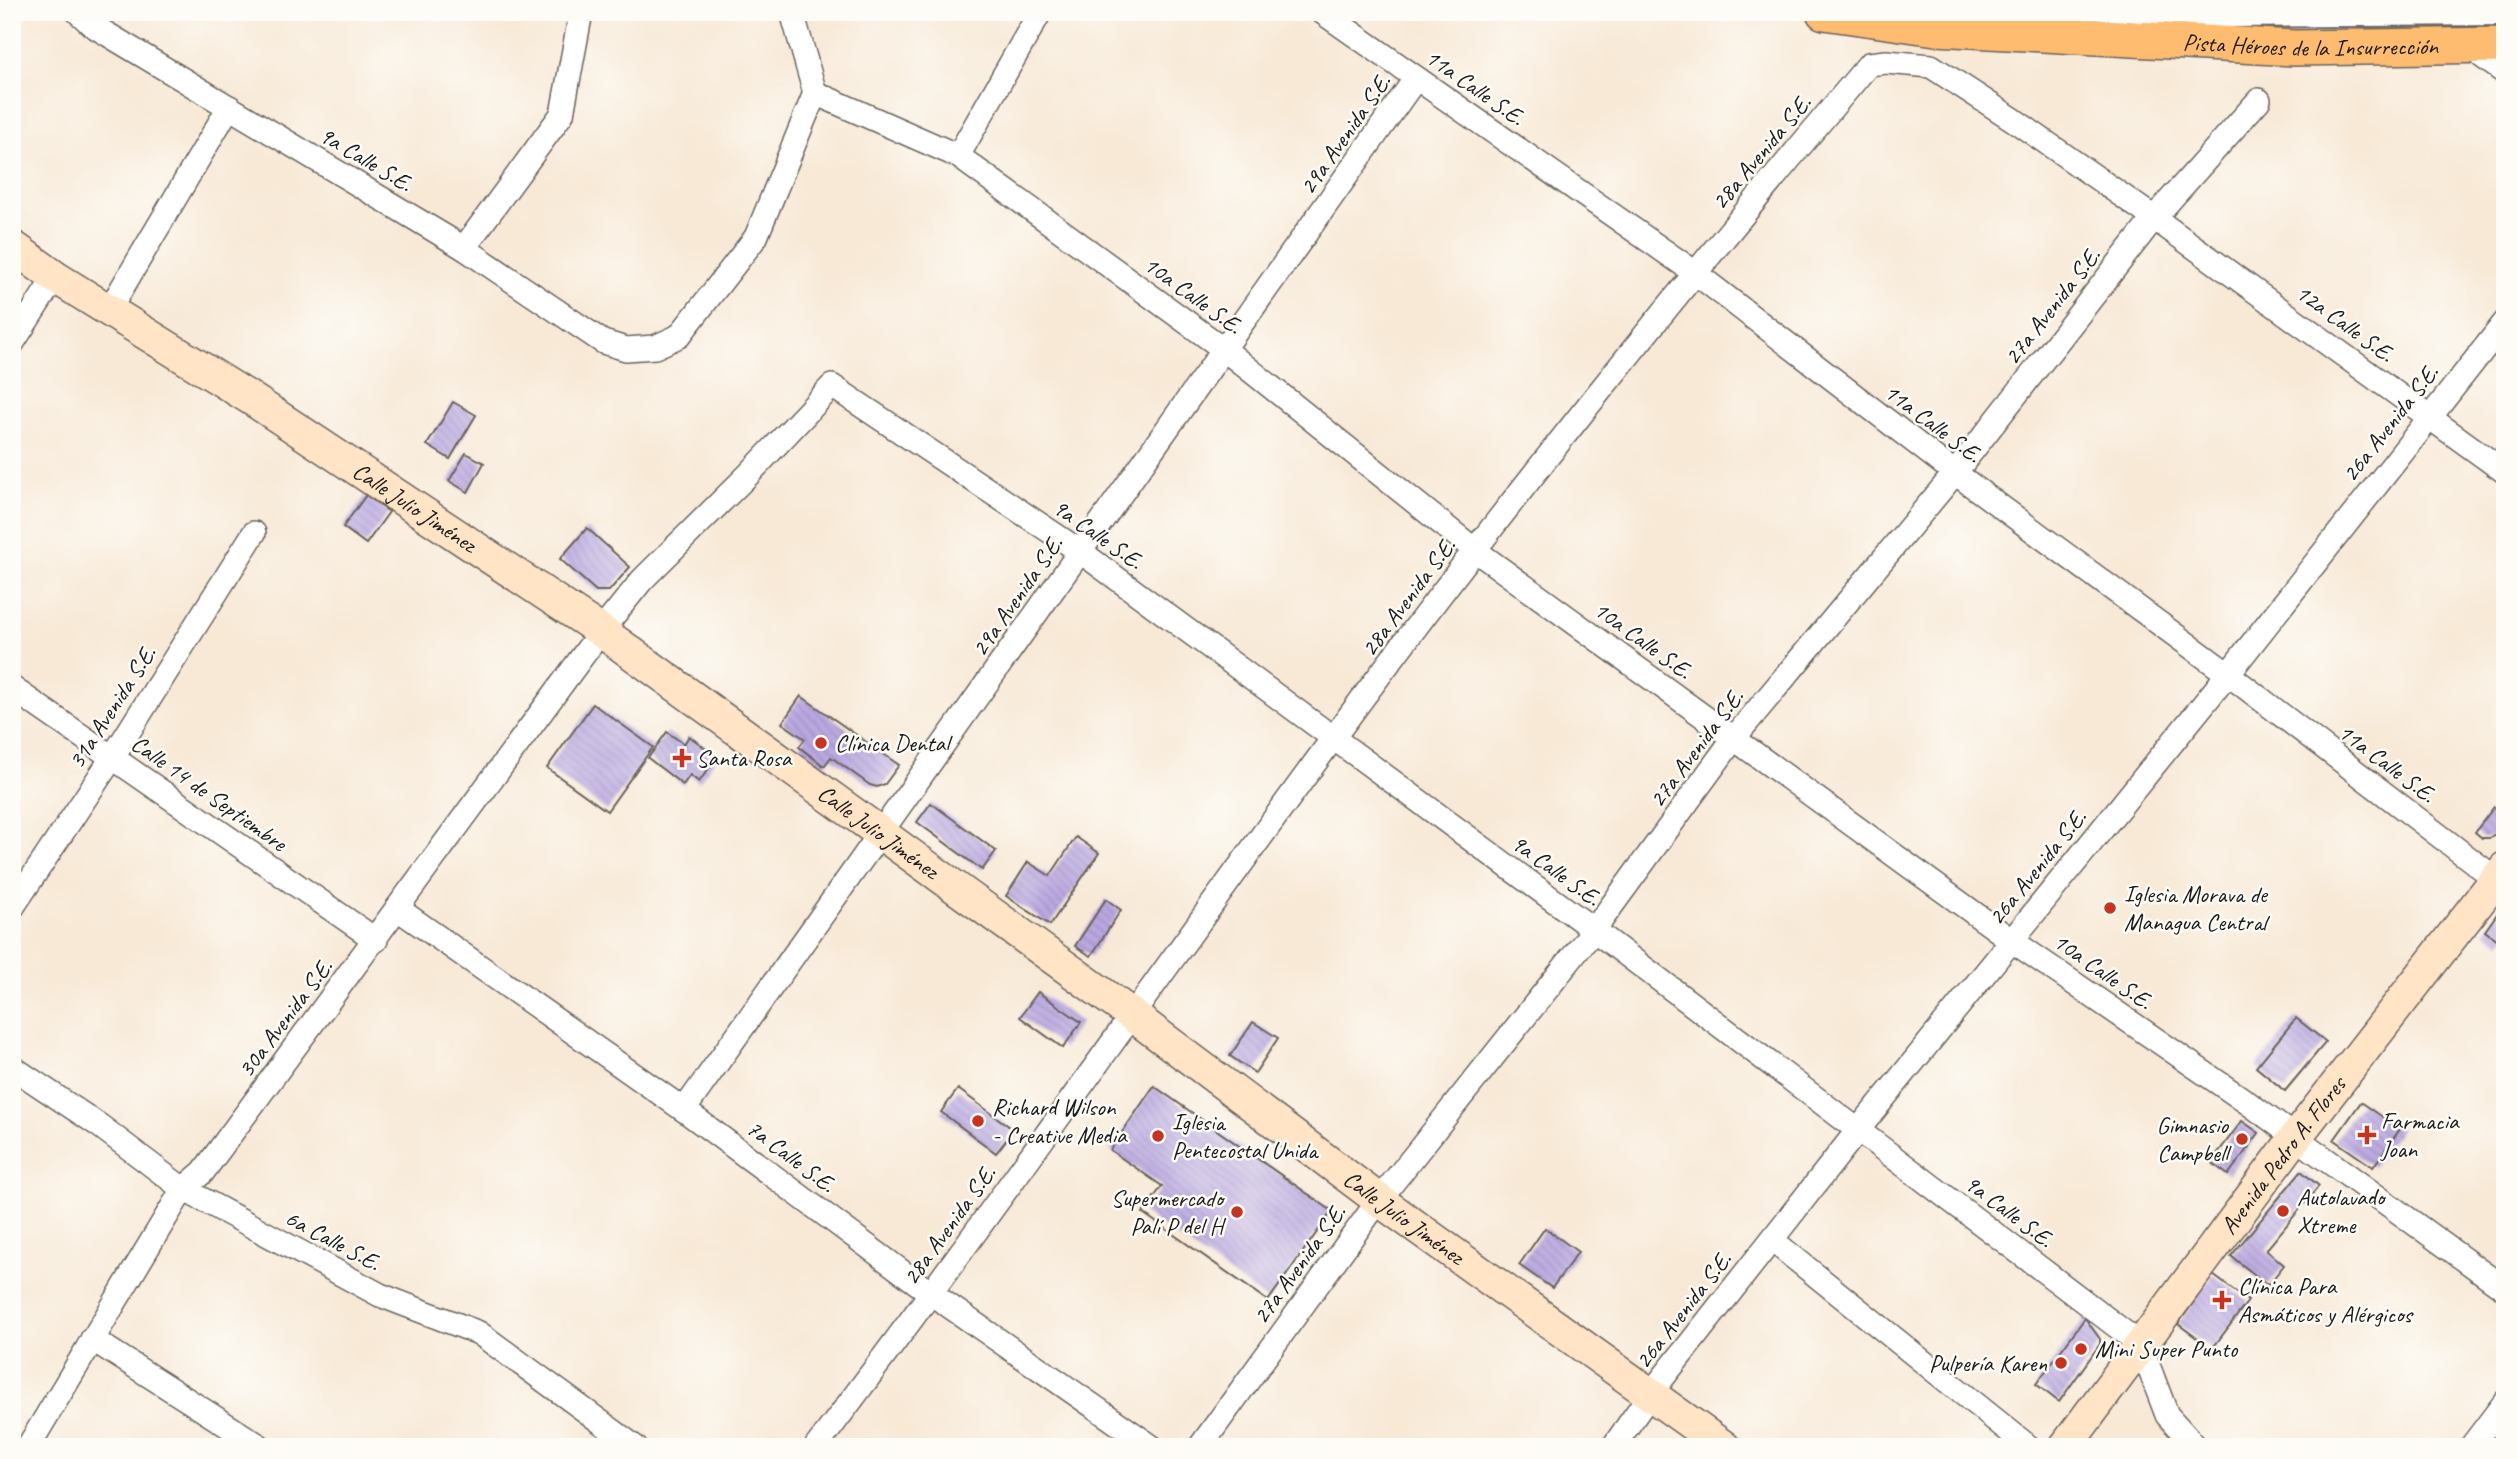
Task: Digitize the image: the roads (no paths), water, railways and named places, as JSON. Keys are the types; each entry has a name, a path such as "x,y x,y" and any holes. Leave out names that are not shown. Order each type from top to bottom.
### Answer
{"main road":[{"name":"Pista Héroes de la Insurrección","path":"1824,12 1936,28 2281,48 2505,45"},
{"name":"Calle Julio Jiménez","path":"12,246 55,277 254,400 601,631 1132,1016 1379,1199 1724,1447"},
{"name":"Avenida Pedro A. Flores","path":"2065,1447 2295,1138 2502,878"}],"street":[{"name":"9a Calle S.E.","path":"78,12 92,25 464,248 603,342 626,349 655,347 679,336 756,237 815,93"},
{"path":"464,248 562,114 580,12"},
{"path":"792,12 815,93"},
{"path":"958,156 1040,12"},
{"name":"11a Calle S.E.","path":"1322,12 1694,272 1955,473 2502,878"},
{"path":"2468,46 2505,73"},
{"name":"28a Avenida S.E.","path":"816,1447 932,1294 1333,738 1694,272 1869,64 1886,62 1931,66 2154,218"},
{"name":"29a Avenida S.E.","path":"684,1110 1416,78"},
{"name":"10a Calle S.E.","path":"815,93 958,156 1225,350 1476,551 2011,940 2237,1095 2505,1289"},
{"name":"27a Avenida S.E.","path":"1200,1447 1379,1199 1594,930 1734,738 1955,473 2154,218 2259,100"},
{"path":"109,310 229,107"},
{"name":"12a Calle S.E.","path":"2154,218 2505,472"},
{"path":"12,344 55,277"},
{"name":"26a Avenida S.E.","path":"1613,1447 1651,1393 1858,1130 2228,674 2505,322"},
{"name":"9a Calle S.E.","path":"832,386 1081,552 1594,930 2140,1344"},
{"name":"30a Avenida S.E.","path":"27,1447 183,1189 203,1172 601,631 642,580 749,474 832,386"},
{"name":"31a Avenida S.E.","path":"12,908 112,758 254,533"},
{"name":"Calle 14 de Septiembre","path":"12,688 376,940"},
{"name":"7a Calle S.E.","path":"397,909 684,1110 932,1294 1153,1447"},
{"name":"6a Calle S.E.","path":"12,1067 100,1126 183,1189 380,1295 479,1333 635,1447"},
{"path":"1772,1240 2029,1447"},
{"path":"92,1339 261,1447"},
{"path":"2140,1344 2167,1415 2196,1447"},
{"path":"2471,1447 2505,1402"},
{"path":"12,1442 19,1447"}],"lane":[{"path":"2053,12 2221,22 2505,20"}],"place":[{"name":"Clínica Dental","path":"821,743"},
{"name":"Santa Rosa","path":"682,758"},
{"name":"Iglesia Morava de Managua Central","path":"2110,908"},
{"name":"Richard Wilson - Creative Media","path":"978,1121"},
{"name":"Farmacia Joan","path":"2367,1135"},
{"name":"Iglesia Pentecostal Unida","path":"1158,1136"},
{"name":"Gimnasio Campbell","path":"2242,1139"},
{"name":"Autolavado Xtreme","path":"2283,1211"},
{"name":"Supermercado Palí P del H","path":"1237,1212"},
{"name":"Clínica Para Asmáticos y Alérgicos","path":"2222,1300"},
{"name":"Mini Super Punto","path":"2081,1349"},
{"name":"Pulpería Karen","path":"2061,1363"}]}
